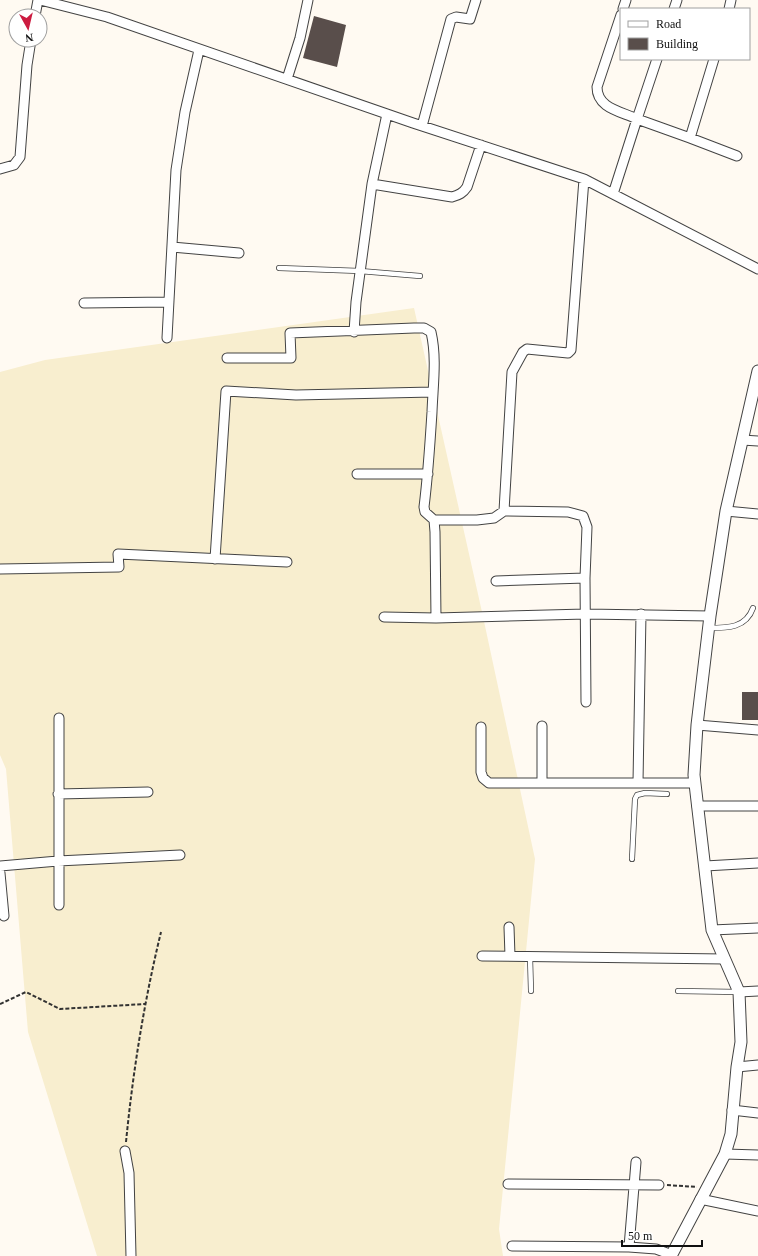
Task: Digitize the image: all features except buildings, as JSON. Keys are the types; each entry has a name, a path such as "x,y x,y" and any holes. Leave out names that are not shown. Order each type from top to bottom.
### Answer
{"street":[{"path":"39,0 107,17 422,126 584,179 758,269"},
{"path":"287,79 300,38 308,0"},
{"path":"422,126 451,19 456,16 466,19 470,18 476,0"},
{"path":"620,19 597,87 597,94 602,103 637,119 737,156"},
{"path":"0,169 14,165 20,157 30,48"},
{"path":"168,338 177,163 199,50"},
{"path":"613,194 657,60"},
{"path":"690,138 714,60"},
{"path":"354,332 360,271 372,184 387,114"},
{"path":"372,184 452,197 457,196 464,192 467,187 481,145"},
{"path":"504,511 512,372 523,352 527,349 568,353 571,350 584,179"},
{"path":"172,247 239,253"},
{"path":"84,303 169,302"},
{"path":"227,358 291,358 290,333 354,332 414,328 424,328 431,332 434,346 433,392 428,474 424,507 425,512 434,520 477,520 494,518 504,511 568,512 583,516 587,528 585,578 586,702"},
{"path":"512,1246 629,1247 656,1249 672,1256 724,1154 731,1134 732,1110 741,1042 739,992 712,930 695,783 697,725 709,622 726,510 758,371"},
{"path":"215,559 226,391 296,395 433,392"},
{"path":"742,440 758,441"},
{"path":"357,474 428,474"},
{"path":"726,510 758,514"},
{"path":"434,520 436,553 436,618"},
{"path":"0,569 119,567 118,554 286,562"},
{"path":"496,581 585,578"},
{"path":"384,617 436,618 641,614 709,622"},
{"path":"641,614 642,782"},
{"path":"59,718 59,905"},
{"path":"697,725 758,730"},
{"path":"542,726 542,783"},
{"path":"481,727 481,772 483,778 489,783 695,783"},
{"path":"58,794 148,792"},
{"path":"698,806 758,806"},
{"path":"0,866 58,860 180,855"},
{"path":"705,866 758,863"},
{"path":"0,874 4,916"},
{"path":"509,927 510,956"},
{"path":"712,930 758,928"},
{"path":"482,956 725,959"},
{"path":"739,992 758,991"},
{"path":"737,1067 758,1066"},
{"path":"732,1110 758,1113"},
{"path":"125,1151 129,1173 131,1256"},
{"path":"724,1154 758,1155"},
{"path":"629,1247 636,1162"},
{"path":"508,1184 658,1185"},
{"path":"700,1199 758,1211"}],"lane":[{"path":"279,268 360,271 420,276"},
{"path":"709,622 732,627 741,624 750,616 753,608"},
{"path":"642,782 645,793"},
{"path":"632,859 635,799 637,795 645,793 667,794"},
{"path":"530,957 531,991"},
{"path":"678,991 739,992"}],"path":[{"path":"125,1151 133,1077 145,1004 161,932"},
{"path":"0,1004 26,992 60,1009 145,1004"},
{"path":"658,1185 706,1188"}],"shaded area":[{"path":"414,308 482,612 535,859 499,1229 503,1256 97,1256 28,1032 6,769 0,755 0,372 45,360"}]}
